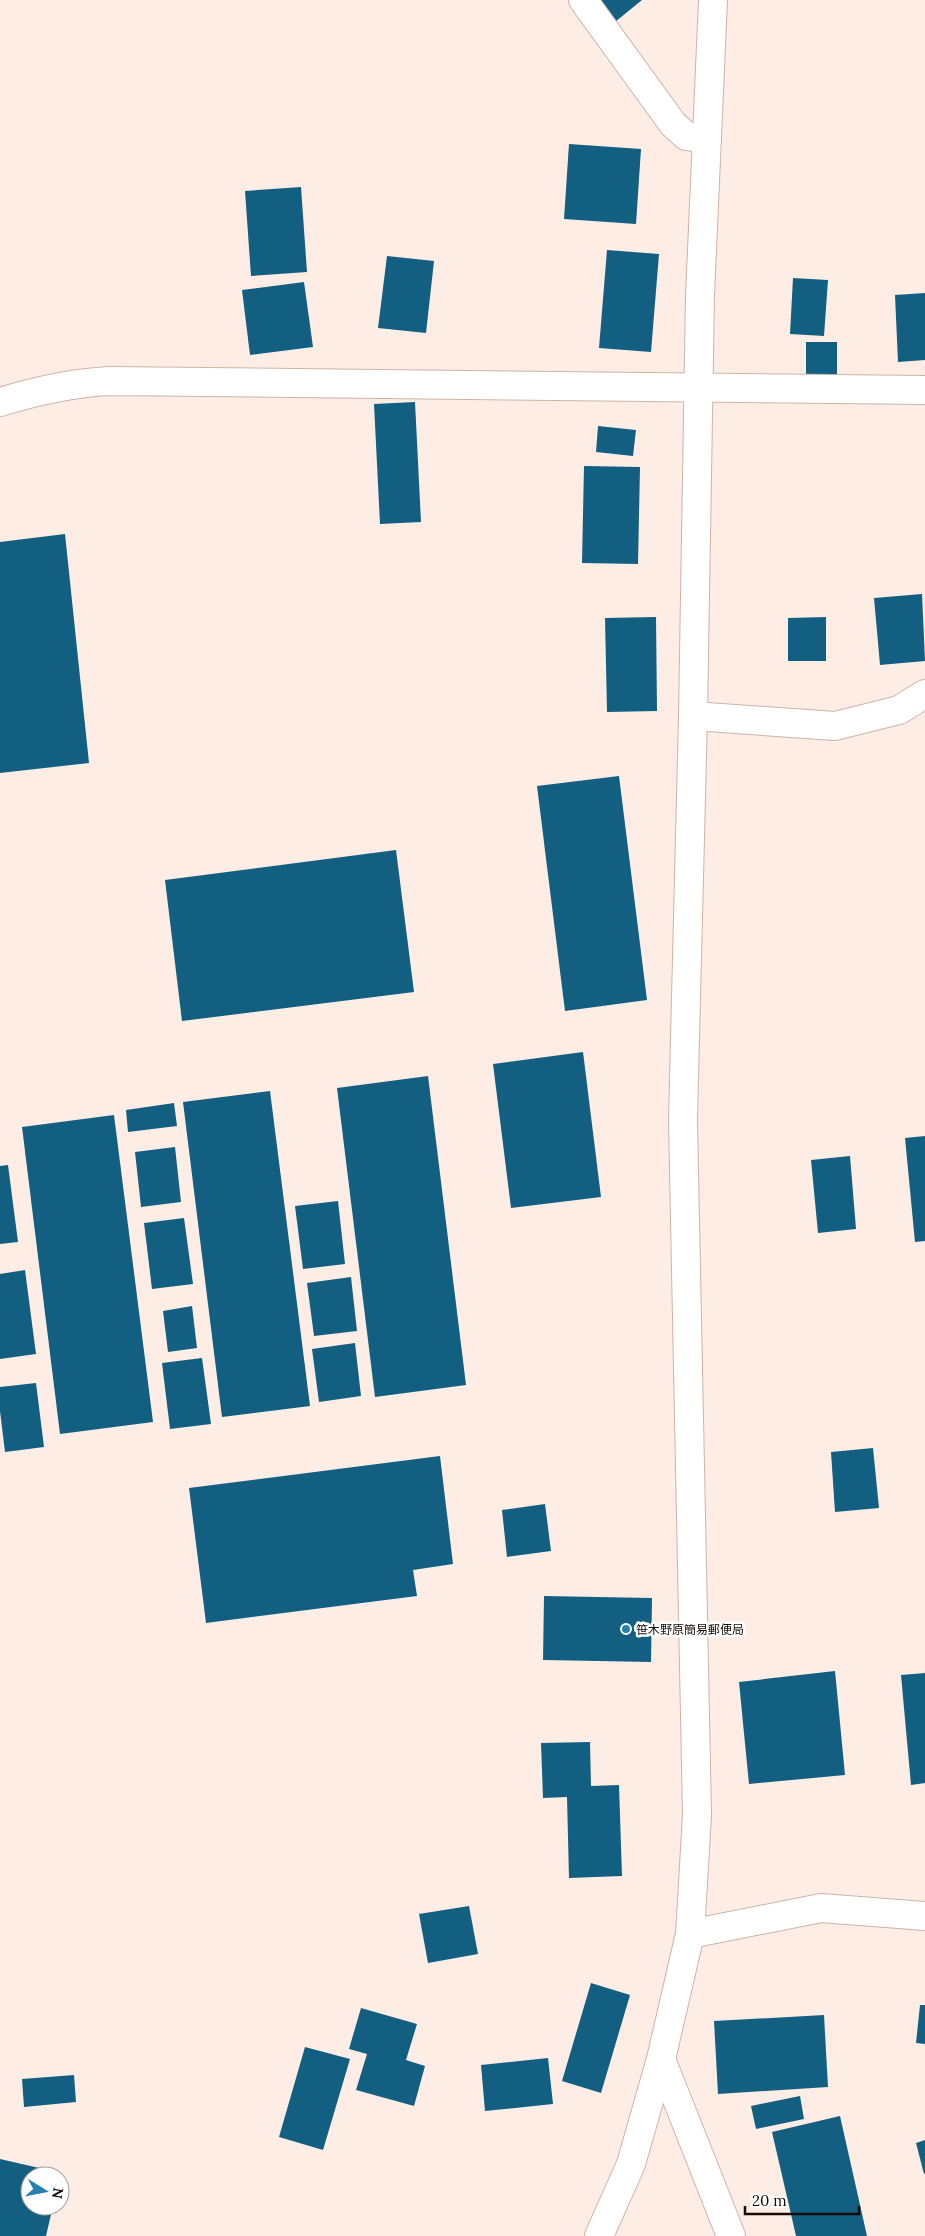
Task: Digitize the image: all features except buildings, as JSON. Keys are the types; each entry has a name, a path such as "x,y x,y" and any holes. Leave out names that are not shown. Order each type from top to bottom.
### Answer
{"street":[{"path":"583,0 673,124 686,136 707,139"},
{"path":"599,2236 631,2164 662,2059 690,1934 698,1815 683,1120 693,716 700,296 714,0"},
{"path":"0,402 42,389 75,383 108,381 925,390"},
{"path":"693,716 835,726 899,710 925,694"},
{"path":"690,1934 821,1908 925,1916"},
{"path":"662,2059 731,2236"}],"place":[{"name":"笹木野原簡易郵便局","path":"626,1629"}]}
